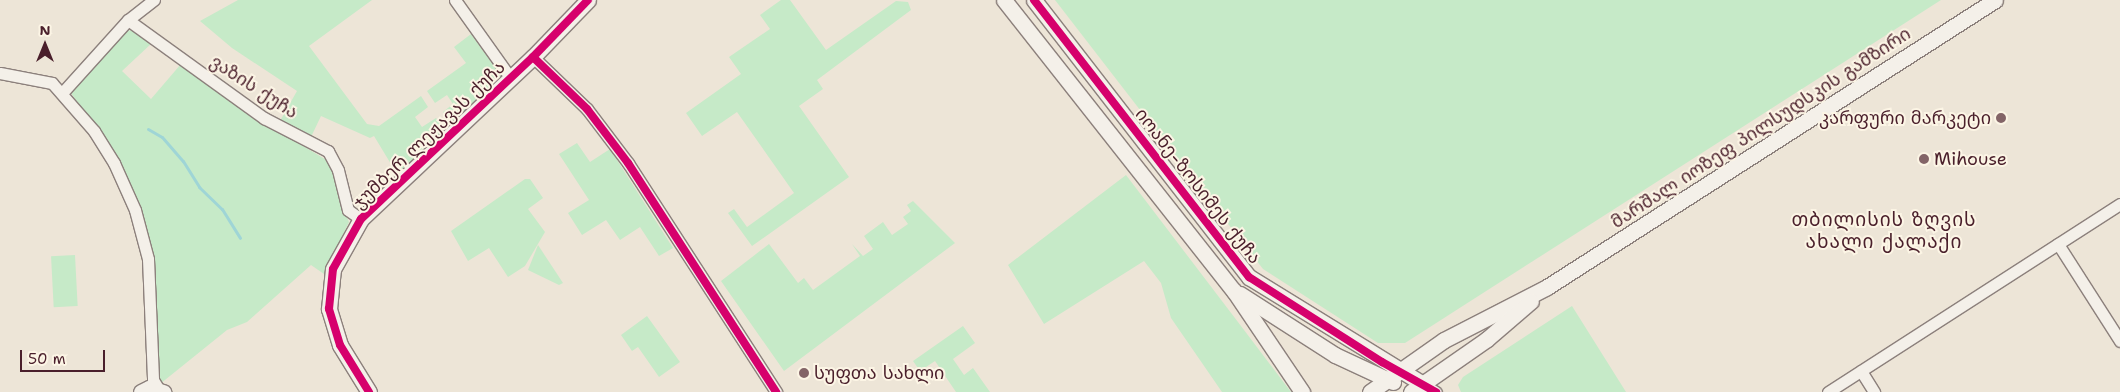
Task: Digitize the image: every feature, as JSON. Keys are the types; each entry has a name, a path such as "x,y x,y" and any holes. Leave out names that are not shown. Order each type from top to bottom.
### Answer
{"street":[{"path":"62,93 128,20 154,0"},
{"path":"455,0 510,77"},
{"name":"იოანე-ზოსიმეს ქუჩა","path":"1004,0 1234,291 1302,392"},
{"name":"იოანე-ზოსიმეს ქუჩა","path":"1034,0 1249,277 1400,372 1423,389"},
{"name":"მარშალ იოზეფ პილსუდსკის გამზირი","path":"1370,392 1444,340 1547,287 1995,0"},
{"name":"ჯუმბერ ლეჟავას ქუჩა","path":"369,392 340,345 329,309 334,269 361,219 533,57 583,1"},
{"name":"ვაზის ქუჩა","path":"128,20 264,118 328,152 338,170 348,210 361,219"},
{"path":"533,57 581,102 628,164 776,392"},
{"path":"0,72 52,83 94,131 109,155 135,210 148,259 152,290 153,380 161,390"},
{"path":"1828,392 2120,204"},
{"path":"2058,244 2120,341"},
{"path":"1224,279 1236,277 1241,266"},
{"name":"მარშალ იოზეფ პილსუდსკის გამზირი","path":"1423,389 1487,339 1547,287"},
{"name":"იოანე-ზოსიმეს ქუჩა","path":"1234,291 1335,355 1387,381 1423,389"},
{"path":"1861,371 1874,392"},
{"path":"141,392 161,390"}],"green space":[{"path":"238,0 372,0 309,46 367,124 379,126 421,96 428,107 415,117 422,127 436,118 447,131 397,174 374,136 370,138 321,116 311,137 280,121 297,91 232,48 200,21"},
{"path":"781,0 790,0 826,50 896,1 908,2 911,10 817,80 823,89 799,106 849,177 752,246 728,213 734,209 747,227 794,193 737,112 702,136 686,113 741,74 729,57 770,29 760,15"},
{"path":"1055,0 1941,0 1405,343 1378,343 1263,269"},
{"path":"134,30 152,43 122,71 151,99 181,64 257,118 328,161 336,174 339,200 349,222 324,274 311,265 247,322 227,330 160,384 155,380 155,285 118,162 69,90 124,31"},
{"path":"471,34 502,77 451,124 443,112 453,104 447,95 435,103 427,91 466,63 454,47"},
{"path":"577,143 590,162 610,149 673,248 659,256 640,227 620,240 606,220 582,235 568,213 589,200 559,154"},
{"path":"1126,175 1291,392 1222,392 1171,318 1161,283 1144,261 1044,324 1008,265"},
{"path":"525,179 530,179 543,198 528,209 545,232 525,266 508,277 489,248 468,261 451,231"},
{"path":"913,201 955,243 784,371 721,281 769,244 798,283 804,278 813,290 860,256 852,244 863,256 873,249 864,236 883,222 892,235 908,224 903,217 911,211 907,205"},
{"path":"538,245 563,283 559,285 528,270"},
{"path":"75,255 78,306 54,307 51,256"},
{"path":"1572,306 1626,392 1461,392 1458,385 1463,377"},
{"path":"647,316 680,362 659,377 638,347 632,351 621,335"},
{"path":"963,326 975,343 953,359 964,375 973,368 990,392 956,392 935,361 920,371 913,361"}],"waterway":[{"path":"148,129 162,137 183,161 199,187 222,209 240,238"}],"cycle path":[{"path":"369,392 340,345 329,309 333,269 361,219 533,57 588,0"},
{"path":"1034,0 1249,277 1382,362 1436,392"},
{"path":"533,57 587,109 628,163 776,392"}],"place":[{"name":"კარფური მარკეტი","path":"2001,118"},
{"name":"Mihouse","path":"1924,159"},
{"name":"სუფთა სახლი","path":"804,373"}],"district":[{"name":"თბილისის ზღვის ახალი ქალაქი","path":"1884,231"}]}
